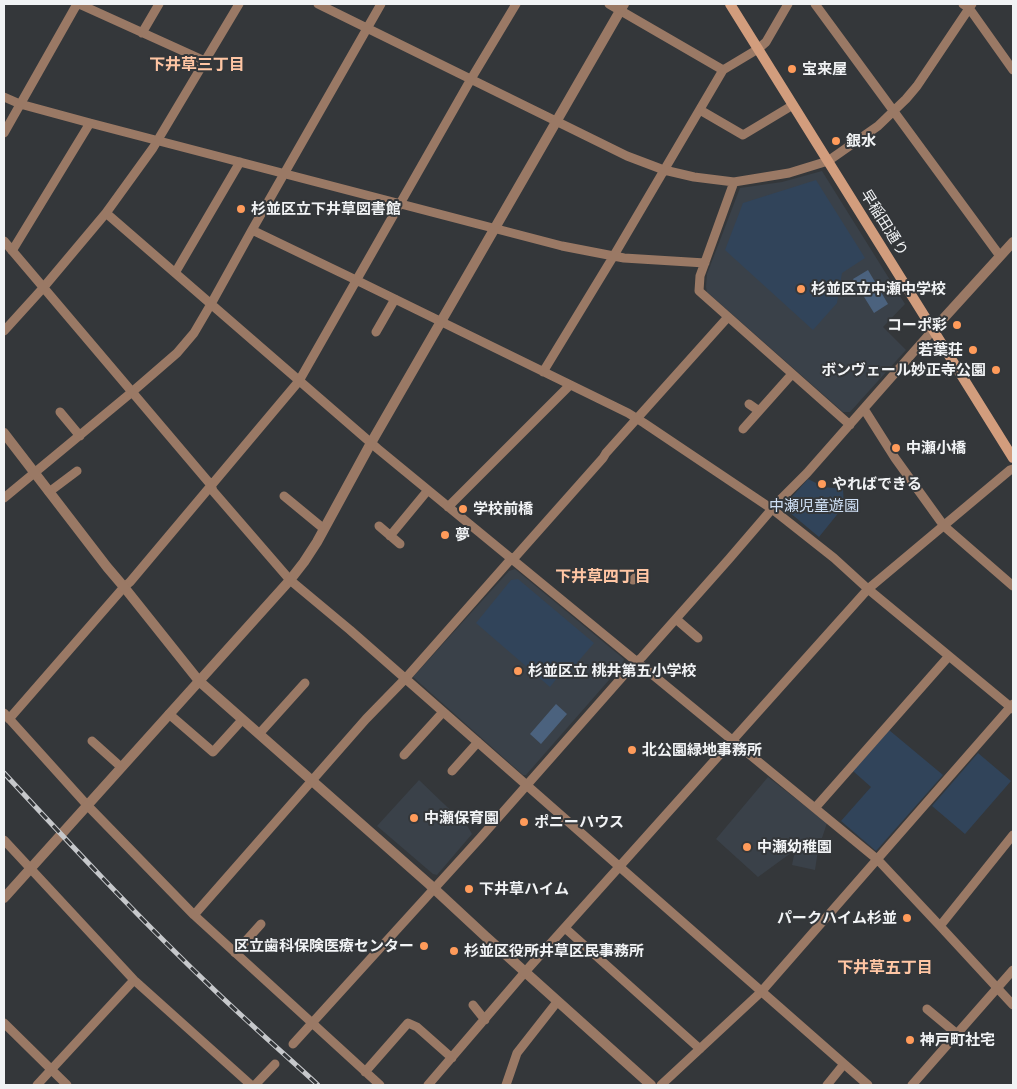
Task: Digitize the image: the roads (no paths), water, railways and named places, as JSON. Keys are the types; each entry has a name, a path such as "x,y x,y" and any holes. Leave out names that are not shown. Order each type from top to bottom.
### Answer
{"main road":[{"name":"早稲田通り","path":"730,4 1013,458"}],"street":[{"path":"4,133 78,4 205,62"},
{"path":"142,33 159,4"},
{"path":"4,331 106,213 158,141 239,4"},
{"path":"318,4 627,156 664,170 694,177 734,182 788,173 828,161 878,126 917,86 968,5 1013,70"},
{"path":"4,498 132,392 177,352 194,333 381,4"},
{"path":"380,1085 194,915 87,805 7,716 124,586 130,582 299,381 516,4"},
{"path":"609,4 622,7 723,70"},
{"path":"543,372 723,70 758,49 766,42 788,4"},
{"path":"815,4 1000,256"},
{"path":"4,898 290,580 304,562 622,7"},
{"path":"4,97 20,104 90,123 554,244 613,257 705,263"},
{"path":"700,110 743,135 793,105"},
{"path":"12,251 90,123"},
{"path":"175,273 240,162"},
{"path":"734,182 700,276 699,291 850,425"},
{"path":"106,213 371,443 878,860 1013,1005"},
{"path":"252,230 636,418 772,509 834,558 868,589 1012,707 761,992 661,1085"},
{"path":"4,241 290,580 350,630 868,1085"},
{"path":"293,1044 1013,242"},
{"path":"376,332 395,299"},
{"path":"194,915 311,780 405,679 511,559 523,549 636,418 728,316"},
{"path":"743,429 792,374"},
{"path":"448,507 570,385"},
{"path":"749,404 759,411"},
{"path":"864,409 895,458 944,526 1013,586"},
{"path":"60,412 80,436"},
{"path":"4,433 107,567 199,681 434,888 557,1002 651,1085"},
{"path":"428,1085 525,972 868,589 1013,468"},
{"path":"49,492 77,471"},
{"path":"390,536 428,490"},
{"path":"284,496 324,529"},
{"path":"379,526 400,544"},
{"path":"633,580 641,572"},
{"path":"676,619 698,638"},
{"path":"815,808 949,656"},
{"path":"259,734 304,684"},
{"path":"404,756 443,712"},
{"path":"169,714 212,752 242,720"},
{"path":"92,741 121,768"},
{"path":"452,771 478,742"},
{"path":"940,926 1013,835"},
{"path":"4,840 134,980 253,1085 275,1064"},
{"path":"235,953 261,924"},
{"path":"565,928 700,1049"},
{"path":"912,1085 1013,970"},
{"path":"38,1085 134,980"},
{"path":"506,1085 517,1053 557,1002"},
{"path":"472,1005 485,1020"},
{"path":"927,1009 957,1034"},
{"path":"365,1072 408,1022 417,1027 452,1058"},
{"path":"4,1023 67,1085"},
{"path":"827,1085 844,1064"}],"railway":[{"path":"4,773 181,957 234,1009 318,1085"}],"place":[{"name":"宝来屋","path":"792,69"},
{"name":"銀水","path":"836,141"},
{"name":"杉並区立下井草図書館","path":"241,209"},
{"name":"杉並区立中瀬中学校","path":"801,289"},
{"name":"コーポ彩","path":"957,325"},
{"name":"若葉荘","path":"973,350"},
{"name":"ボンヴェール妙正寺公園","path":"996,370"},
{"name":"中瀬小橋","path":"896,448"},
{"name":"やればできる","path":"822,484"},
{"name":"学校前橋","path":"463,509"},
{"name":"夢","path":"445,535"},
{"name":"杉並区立 桃井第五小学校","path":"518,671"},
{"name":"北公園緑地事務所","path":"632,750"},
{"name":"中瀬保育園","path":"414,818"},
{"name":"ポニーハウス","path":"524,822"},
{"name":"中瀬幼稚園","path":"747,847"},
{"name":"下井草ハイム","path":"469,889"},
{"name":"パークハイム杉並","path":"907,918"},
{"name":"区立歯科保険医療センター","path":"424,946"},
{"name":"杉並区役所井草区民事務所","path":"454,951"},
{"name":"神戸町社宅","path":"910,1040"}],"district":[{"name":"下井草三丁目","path":"197,65"},
{"name":"下井草四丁目","path":"603,577"},
{"name":"下井草五丁目","path":"885,968"}],"park label":[{"name":"中瀬児童遊園","path":"814,506"}]}
